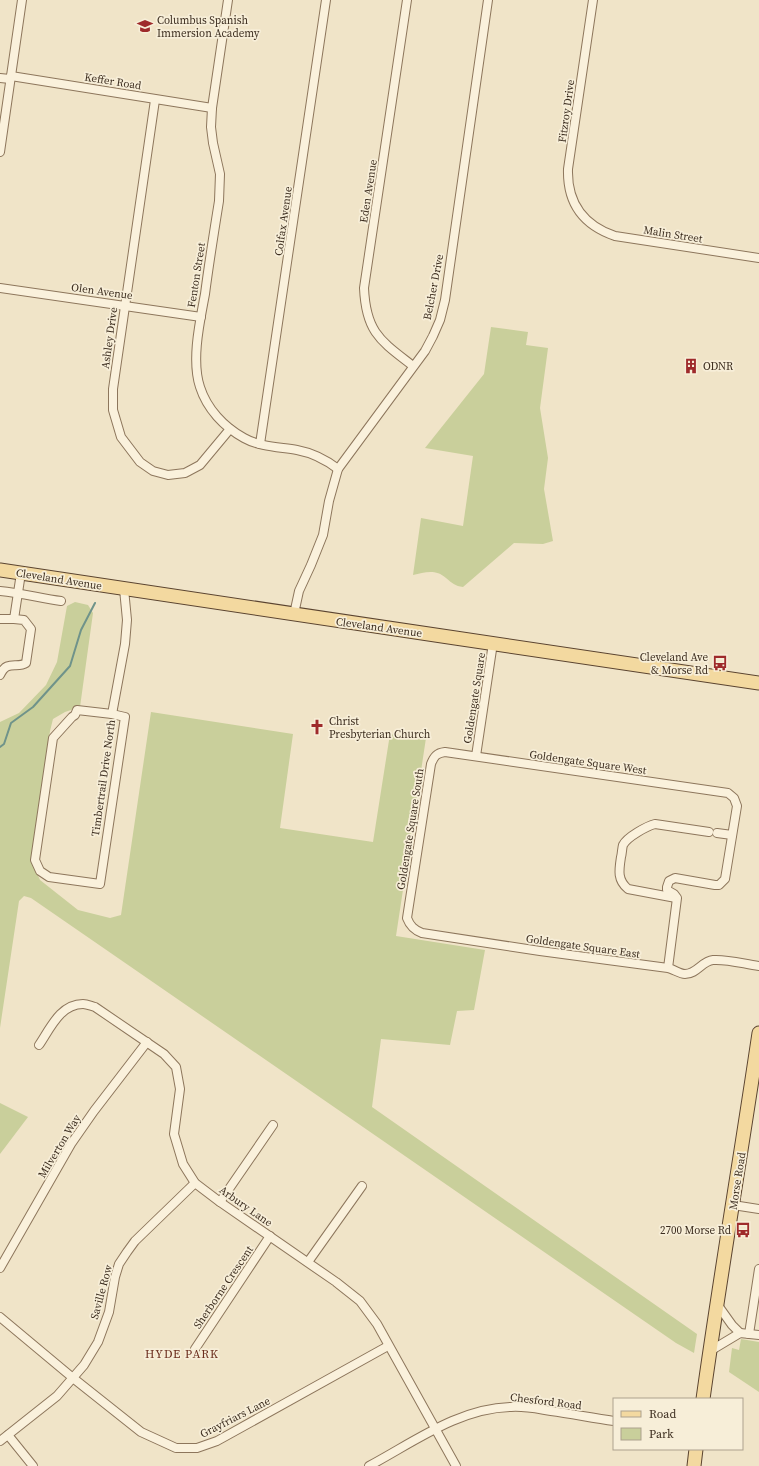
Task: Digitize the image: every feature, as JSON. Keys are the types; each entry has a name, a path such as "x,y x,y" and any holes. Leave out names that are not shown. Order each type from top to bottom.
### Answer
{"main road":[{"name":"Cleveland Avenue","path":"0,570 759,683"},
{"name":"Morse Road","path":"704,1398 717,1304 759,1033"},
{"path":"694,1466 696,1450"}],"street":[{"path":"0,152 22,0"},
{"name":"Fenton Street","path":"228,0 212,108 211,127 220,174 220,183 219,201 197,353 197,371 200,386 205,400 213,412 230,429 246,439 260,444 299,450 323,458 338,469"},
{"name":"Colfax Avenue","path":"260,444 326,0"},
{"name":"Eden Avenue","path":"407,0 364,288 364,301 368,318 375,333 384,343 413,366"},
{"name":"Belcher Drive","path":"294,614 299,591 323,535 329,501 338,469 425,351 440,320 445,300 488,0"},
{"name":"Fitzroy Drive","path":"588,220 573,201 568,168 593,0"},
{"name":"Keffer Road","path":"0,78 10,78 212,108"},
{"name":"Ashley Drive","path":"155,100 113,389 113,410 121,437 140,462 153,471 168,475 185,473 200,465 230,429"},
{"name":"Malin Street","path":"588,220 606,233 615,236 759,258"},
{"name":"Olen Avenue","path":"0,288 201,317"},
{"path":"14,619 21,574"},
{"name":"Timbertrail Drive North","path":"112,714 125,644 127,620 124,589"},
{"path":"0,591 61,601"},
{"path":"0,619 24,620 31,629 26,663 8,666 2,670 0,675"},
{"name":"Goldengate Square","path":"476,756 493,643"},
{"name":"Timbertrail Drive North","path":"77,710 112,714 125,717 100,884 49,877 40,871 35,860 53,738 75,715 77,710"},
{"name":"Goldengate Square West","path":"446,752 728,793 734,798 737,806 732,835"},
{"name":"Goldengate Square South","path":"407,918 432,764 434,757 439,753 446,752"},
{"path":"668,968 677,898 674,894 667,890 669,881 672,878 715,885 723,883 725,879 732,835 655,824 648,825 623,844 618,874 623,885 628,890 677,898"},
{"name":"Goldengate Square East","path":"407,918 410,925 422,934 668,968 685,974 696,971 701,965 711,960 723,960 759,966"},
{"name":"Arbury Lane","path":"39,1045 61,1013 71,1006 83,1004 95,1007 164,1054 176,1067 180,1089 174,1134 182,1164 195,1183 336,1282 360,1302 377,1324 456,1466"},
{"name":"Milverton Way","path":"0,1268 71,1144 94,1110 147,1042"},
{"path":"220,1202 273,1125"},
{"name":"Saville Row","path":"0,1441 57,1396 88,1359 98,1342 109,1312 115,1277 127,1252 135,1241 195,1183"},
{"path":"308,1262 362,1186"},
{"path":"733,1205 759,1209"},
{"name":"Sherborne Crescent","path":"195,1349 270,1236"},
{"path":"749,1334 759,1269"},
{"path":"717,1304 732,1325 740,1333"},
{"name":"Grayfriars Lane","path":"0,1317 73,1378 142,1432 176,1448 197,1448 217,1441 388,1346"},
{"path":"710,1351 740,1333 759,1335"},
{"name":"Chesford Road","path":"370,1466 435,1430 461,1417 476,1412 508,1407 526,1407 613,1421"},
{"path":"8,1435 33,1466"}],"green space":[{"path":"491,327 528,332 526,345 548,348 540,408 548,458 544,489 553,541 543,544 514,543 463,587 452,583 442,575 434,572 413,575 421,518 463,526 473,456 425,448 484,374"},
{"path":"75,602 88,605 93,613 80,707 65,712 53,719 50,731 33,864 40,880 78,910 110,918 121,915 151,712 293,734 280,828 373,842 390,734 426,738 396,936 485,950 474,1010 457,1011 450,1045 381,1039 372,1107 697,1334 694,1353 676,1343 31,898 24,896 19,901 0,1028 0,722 19,713 46,685 57,662 67,606"},
{"path":"0,1103 28,1117 0,1154"},
{"path":"741,1339 759,1342 759,1392 729,1372 732,1348 739,1350"}],"waterway":[{"path":"0,747 4,744 11,723 33,707 70,666 81,630 95,603"}],"place":[{"name":"Columbus Spanish Immersion Academy","path":"145,26"},
{"name":"ODNR","path":"691,366"},
{"name":"Cleveland Ave & Morse Rd","path":"720,663"},
{"name":"Christ Presbyterian Church","path":"317,727"},
{"name":"2700 Morse Rd","path":"743,1230"}],"district":[{"name":"HYDE PARK","path":"182,1354"}]}
